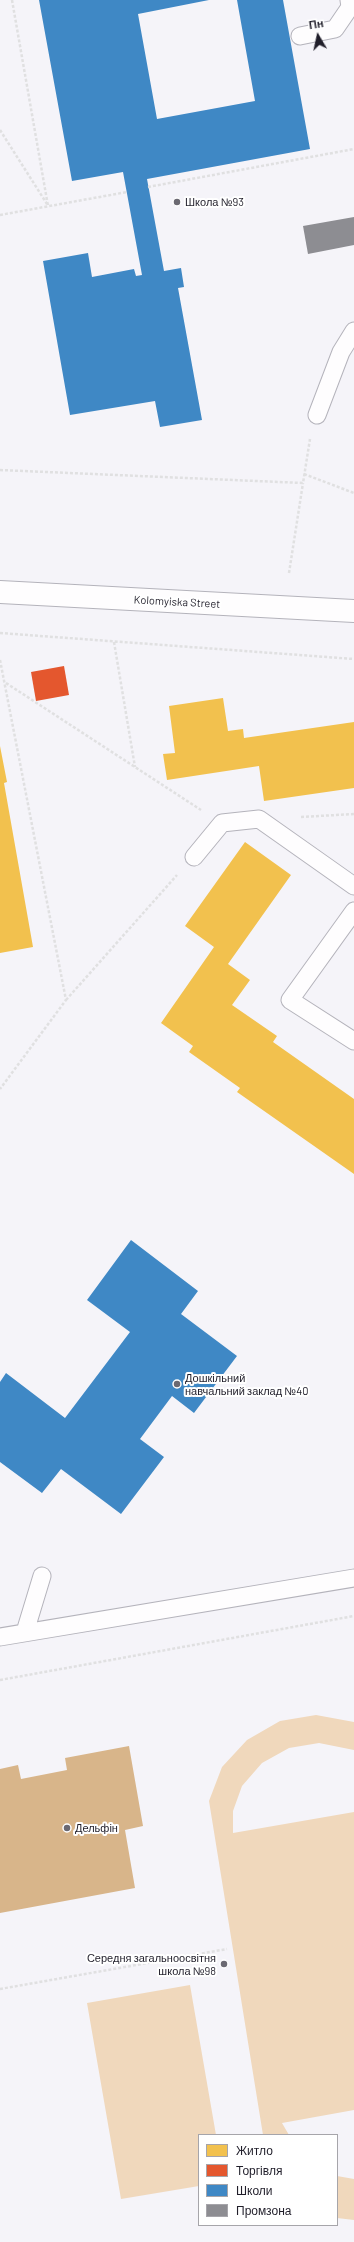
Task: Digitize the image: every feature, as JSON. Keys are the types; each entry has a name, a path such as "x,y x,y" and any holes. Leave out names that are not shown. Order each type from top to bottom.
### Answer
{"main road":[{"name":"Kolomyiska Street","path":"0,592 354,611"}],"lane":[{"path":"300,36 335,29 350,7 349,0"},
{"path":"317,415 342,352 354,331"},
{"path":"194,857 222,823 259,819 354,886"},
{"path":"354,911 290,1000 354,1041"},
{"path":"25,1632 42,1576"},
{"path":"0,1637 354,1578"}],"path":[{"path":"12,0 48,206"},
{"path":"0,130 48,206"},
{"path":"148,187 354,149"},
{"path":"0,215 127,192"},
{"path":"289,573 307,450"},
{"path":"0,470 303,484"},
{"path":"304,474 354,493"},
{"path":"0,633 354,659"},
{"path":"114,641 135,767"},
{"path":"0,660 6,683 66,1000"},
{"path":"6,683 222,823"},
{"path":"259,819 354,814"},
{"path":"0,1089 66,1000 194,857"},
{"path":"0,1680 354,1616"},
{"path":"0,1989 227,1949"}],"shaded area":[{"path":"316,1715 354,1722 354,1750 319,1743 289,1748 262,1763 242,1786 233,1811 233,1833 354,1812 354,2110 282,2123 288,2134 263,2134 209,1801 222,1767 247,1740 280,1721"},
{"name":"Дельфін","path":"129,1746 143,1826 125,1830 135,1888 0,1913 0,1769 18,1765 21,1779 67,1770 65,1758"},
{"path":"190,1985 216,2134 198,2134 198,2186 121,2199 87,2003"},
{"path":"338,2176 354,2179 354,2220 338,2218"}],"building: Житло":[{"path":"223,698 228,731 243,729 244,738 354,722 354,788 264,801 259,766 167,780 163,754 175,753 169,706"},
{"path":"0,746 7,782 4,783 33,947 0,953"},
{"path":"245,842 291,875 228,964 250,980 232,1005 277,1036 273,1042 354,1099 354,1174 237,1092 240,1088 189,1052 193,1046 161,1023 214,947 185,926"}],"building: Торгівля":[{"path":"64,666 69,695 36,701 31,672"}],"building: Школи":[{"path":"39,0 209,0 138,14 157,119 255,101 237,0 283,0 310,149 147,179 164,271 181,268 184,287 178,288 202,420 160,427 155,401 70,415 43,261 88,253 92,277 134,269 136,276 142,275 123,172 72,181"},
{"path":"131,1240 198,1291 181,1314 237,1356 194,1413 172,1396 140,1439 164,1457 121,1514 61,1469 42,1493 0,1462 0,1382 6,1373 65,1418 130,1332 87,1300"}],"building: Промзона":[{"path":"354,217 354,245 308,254 303,226"}],"place":[{"name":"Школа №93","path":"177,202"},
{"name":"Дошкільний навчальний заклад №40","path":"177,1384"},
{"name":"Дельфін","path":"67,1828"},
{"name":"Середня загальноосвітня школа №98","path":"224,1964"}]}
